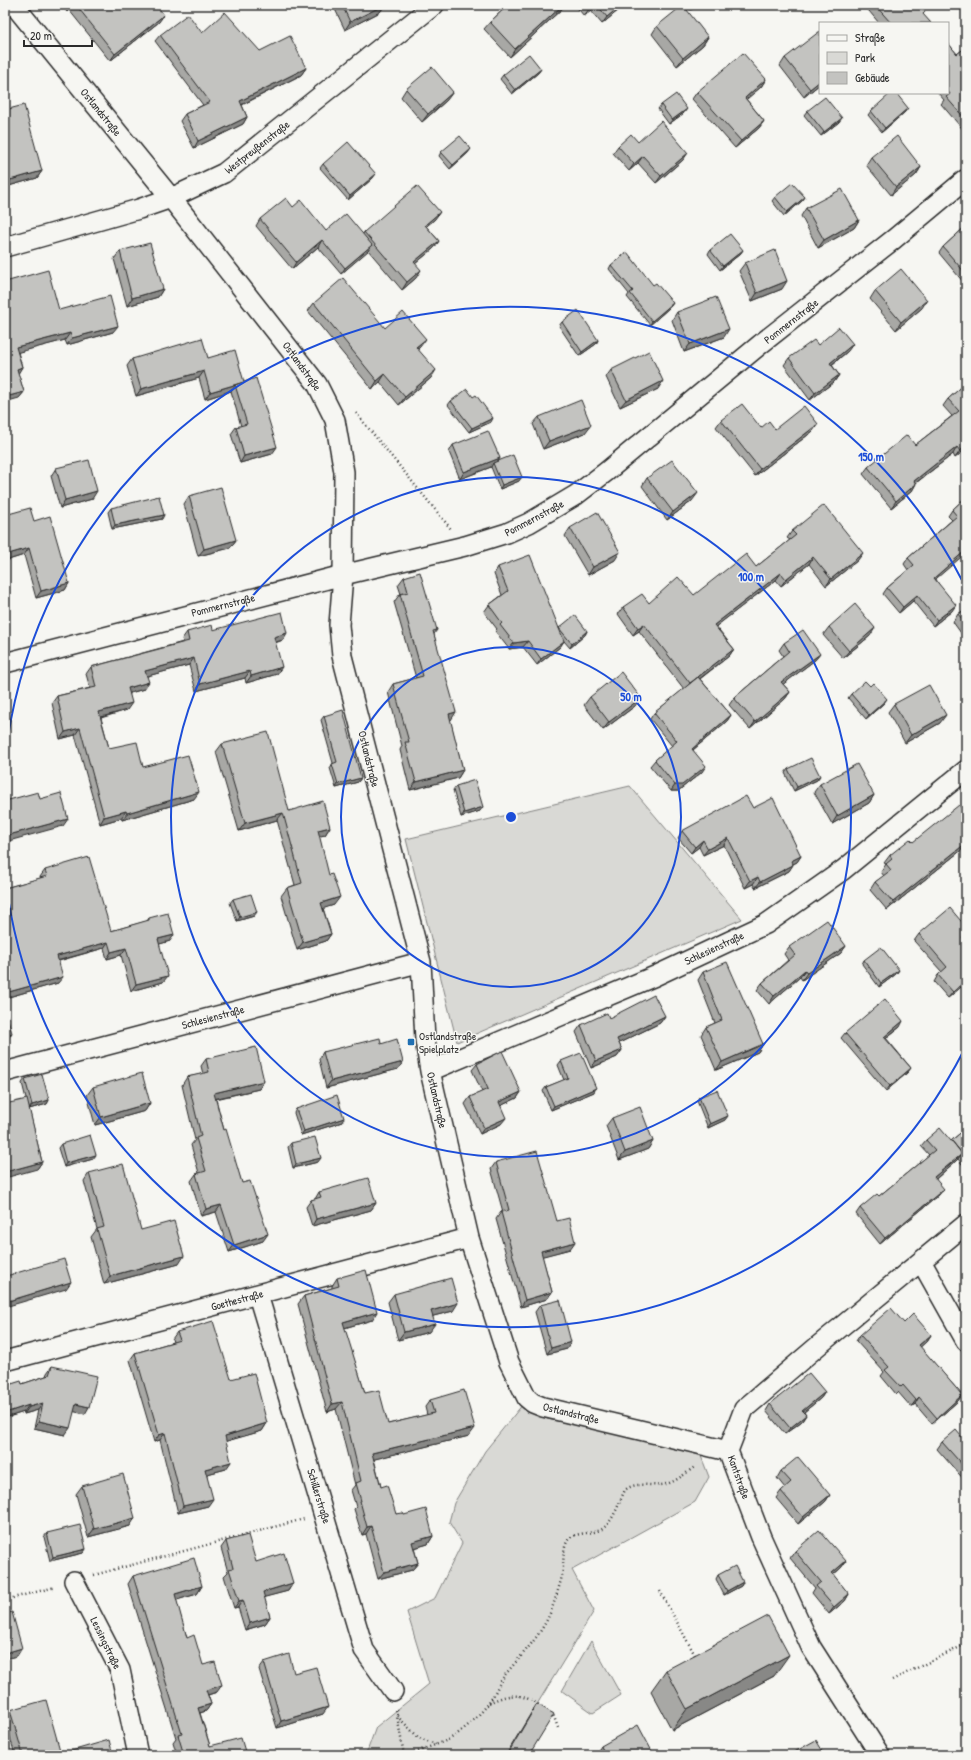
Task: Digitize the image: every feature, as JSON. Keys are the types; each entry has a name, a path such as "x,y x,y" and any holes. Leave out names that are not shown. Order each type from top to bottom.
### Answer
{"street":[{"name":"Ostlandstraße","path":"14,5 171,198 317,384 335,420 344,472 343,575 339,626 342,656 421,962 425,1040 430,1071 470,1238 509,1362 527,1398 533,1403 543,1407 724,1450"},
{"name":"Westpreußenstraße","path":"5,247 139,209 171,198 224,173 434,5"},
{"name":"Pommernstraße","path":"5,663 343,575 465,546 507,533 529,523 576,495 667,423 762,343 894,240 966,179"},
{"name":"Schlesienstraße","path":"430,1071 655,976 766,924 838,874 966,770"},
{"name":"Schlesienstraße","path":"5,1072 421,962"},
{"name":"Kantstraße","path":"880,1755 811,1647 761,1537 724,1450 744,1409 966,1224"},
{"name":"Goethestraße","path":"5,1361 470,1238"},
{"path":"921,1261 966,1341"},
{"name":"Schillerstraße","path":"258,1295 364,1650 393,1691"},
{"name":"Lessingstraße","path":"74,1581 120,1670 138,1755"}],"path":[{"path":"335,420 354,411 465,546"},
{"path":"411,1755 452,1738 489,1703 501,1681 531,1645 550,1612 562,1576 566,1545 569,1539 575,1535 592,1533 608,1523 625,1490 630,1487 639,1484 665,1484 680,1478 724,1450"},
{"path":"5,1600 304,1519 324,1512"},
{"path":"660,1591 696,1657"},
{"path":"892,1680 966,1644"},
{"path":"689,1661 702,1654"},
{"path":"393,1691 404,1755"},
{"path":"489,1703 509,1696 522,1695 535,1701 553,1714 558,1728"},
{"path":"397,1716 419,1738 436,1744"}],"green space":[{"path":"630,786 742,919 457,1042 406,839"},
{"path":"523,1404 547,1419 669,1444 701,1456 709,1477 695,1502 572,1570 594,1611 506,1755 364,1755 368,1749 376,1727 429,1684 407,1612 435,1598 462,1543 449,1522 454,1503 485,1451"},
{"path":"591,1641 621,1695 593,1713 562,1691"}],"building":[{"path":"76,5 156,5 164,15 115,54"},
{"path":"342,5 384,5 350,22"},
{"path":"508,5 563,5 515,49 490,22"},
{"path":"586,5 595,5 589,9"},
{"path":"597,5 621,5 607,17"},
{"path":"683,5 708,37 683,58 657,26"},
{"path":"875,5 919,5 925,12 923,14 930,22 890,22"},
{"path":"225,12 260,51 290,36 306,68 240,101 247,117 198,141 185,114 210,102 160,35 188,14 202,33"},
{"path":"819,32 819,82 810,89 785,58"},
{"path":"949,44 957,54 966,47 966,120 946,97 950,94"},
{"path":"743,53 766,79 745,98 764,121 741,141 697,92"},
{"path":"529,54 541,69 515,90 503,75"},
{"path":"432,67 453,92 428,114 406,89"},
{"path":"676,94 687,109 672,120 661,105"},
{"path":"890,94 897,94 908,108 885,128 871,111"},
{"path":"825,97 842,118 824,132 807,111"},
{"path":"24,105 42,171 10,180 5,163 5,110"},
{"path":"661,121 688,153 661,176 643,156 634,164 618,146 631,134 638,142"},
{"path":"460,136 471,149 453,165 441,152"},
{"path":"897,136 921,167 896,187 871,157"},
{"path":"348,142 376,174 350,196 323,164"},
{"path":"792,183 805,197 787,212 775,197"},
{"path":"417,186 440,212 425,225 439,241 414,262 421,270 407,282 364,232"},
{"path":"842,189 859,220 824,240 806,208"},
{"path":"286,198 293,207 301,200 326,231 346,214 372,245 345,268 322,240 296,262 260,219"},
{"path":"5,206 8,215 5,216"},
{"path":"966,226 966,274 943,247"},
{"path":"730,234 743,250 723,266 710,250"},
{"path":"150,243 163,289 132,298 120,251"},
{"path":"775,250 787,281 757,293 745,263"},
{"path":"627,252 653,285 656,283 673,303 652,321 630,293 633,291 611,265"},
{"path":"901,269 927,300 901,322 875,291"},
{"path":"48,270 59,310 110,296 118,326 72,338 70,333 16,347 22,367 17,369 24,392 5,397 5,282"},
{"path":"343,278 385,328 403,312 426,339 416,347 436,370 405,397 385,374 377,381 314,303"},
{"path":"716,297 729,329 690,344 677,312"},
{"path":"578,310 598,340 582,352 562,322"},
{"path":"839,327 853,344 830,363 839,375 815,393 789,358 814,340 818,345"},
{"path":"202,338 208,358 235,350 244,382 210,392 204,371 141,389 132,359"},
{"path":"649,351 663,381 626,400 611,370"},
{"path":"256,378 277,447 244,456 236,427 247,424 235,385"},
{"path":"966,383 966,446 960,451 957,447 914,481 916,484 896,501 868,467 907,435 915,445 959,411 948,399"},
{"path":"467,389 473,397 476,395 493,418 472,428 451,401"},
{"path":"581,400 591,425 549,441 539,417"},
{"path":"742,404 761,428 769,421 775,429 804,406 818,424 760,469 721,420"},
{"path":"488,431 500,458 464,472 453,445"},
{"path":"513,455 522,477 502,485 493,463"},
{"path":"89,460 97,491 65,500 56,468"},
{"path":"672,460 698,493 673,512 647,478"},
{"path":"221,487 236,540 204,549 189,496"},
{"path":"159,496 164,515 115,525 111,508"},
{"path":"966,497 966,550 934,578 956,605 937,620 917,595 903,607 887,588 914,565 908,558 957,516 952,510"},
{"path":"824,505 863,553 831,579 813,557 786,579 781,573 714,625 734,649 690,683 644,624 638,628 623,607 642,594 649,603 678,577 694,595 746,554 756,567 796,535 792,531"},
{"path":"30,508 34,521 50,516 69,583 41,591 29,548 5,555 5,536 9,535 5,522 5,515"},
{"path":"597,512 620,552 593,567 570,528"},
{"path":"530,555 564,641 541,659 528,641 514,643 500,625 502,623 489,605 508,591 498,567"},
{"path":"420,572 437,630 433,631 456,712 449,714 463,770 416,782 405,742 409,742 393,684 423,676 400,594 408,592 404,577"},
{"path":"855,604 875,628 849,651 829,627"},
{"path":"966,609 966,624 958,614"},
{"path":"282,612 287,633 274,637 282,667 251,676 250,671 200,684 194,658 145,671 149,682 128,688 132,703 99,712 109,748 137,742 143,767 188,755 199,792 127,813 126,811 104,817 80,728 65,732 57,696 96,687 91,667 189,641 187,632 212,625 213,630"},
{"path":"575,615 587,631 572,644 559,628"},
{"path":"803,630 820,654 781,682 790,692 755,722 734,698 789,651 784,643"},
{"path":"621,672 641,698 609,722 590,697"},
{"path":"698,677 731,715 692,749 706,766 682,785 675,785 655,760 677,741 654,713"},
{"path":"865,681 870,686 873,683 887,699 869,715 851,694"},
{"path":"929,685 946,715 911,735 894,704"},
{"path":"5,706 9,718 5,719"},
{"path":"343,710 361,778 338,784 332,764 337,762 324,716"},
{"path":"268,732 289,811 323,801 330,827 318,830 329,875 332,874 340,897 321,903 331,934 303,942 287,888 302,883 283,813 245,823 222,744"},
{"path":"811,758 820,776 797,787 788,769"},
{"path":"857,764 874,795 837,816 820,784"},
{"path":"475,780 483,807 464,813 456,786"},
{"path":"38,792 40,799 61,793 68,819 5,836 5,801"},
{"path":"746,796 753,808 773,798 801,856 791,861 793,865 760,882 758,877 750,881 728,838 708,849 703,840 695,847 682,831"},
{"path":"959,805 966,814 966,843 893,902 875,882 891,870 886,864 892,859 890,855 910,839 913,842"},
{"path":"89,857 111,931 168,913 174,935 158,939 168,976 136,984 126,948 111,952 108,942 57,956 63,977 5,993 5,888 47,876 45,870"},
{"path":"251,894 257,912 240,917 233,899"},
{"path":"950,908 966,927 966,937 962,937 966,941 966,980 953,992 938,975 947,967 919,934"},
{"path":"827,920 846,946 807,973 805,970 774,996 762,983 795,955 789,947"},
{"path":"881,947 899,970 881,983 864,960"},
{"path":"727,962 763,1044 722,1062 706,1027 722,1020 703,972"},
{"path":"654,995 665,1016 617,1039 622,1050 596,1061 581,1025 607,1013 609,1018"},
{"path":"885,999 903,1021 884,1037 911,1068 890,1086 845,1033"},
{"path":"5,1009 12,1033 5,1035"},
{"path":"380,1038 381,1044 397,1039 403,1062 331,1081 323,1052"},
{"path":"256,1047 264,1081 214,1093 224,1130 226,1129 242,1183 250,1181 268,1234 234,1245 221,1205 206,1209 196,1174 206,1171 196,1138 201,1136 187,1077 209,1072 206,1059"},
{"path":"502,1051 521,1092 499,1102 506,1118 484,1128 470,1097 488,1089 477,1064"},
{"path":"581,1053 596,1088 554,1106 546,1087 568,1078 561,1061"},
{"path":"142,1073 150,1103 101,1117 93,1087"},
{"path":"42,1074 49,1100 32,1105 25,1079"},
{"path":"717,1090 728,1116 710,1124 699,1097"},
{"path":"337,1095 344,1118 304,1131 296,1109"},
{"path":"27,1099 42,1162 5,1172 5,1104"},
{"path":"640,1107 653,1141 625,1152 612,1118"},
{"path":"940,1128 951,1141 966,1128 966,1158 952,1141 962,1154 934,1177 944,1189 885,1238 860,1208 877,1194 879,1196 935,1150 926,1140"},
{"path":"90,1135 96,1155 66,1163 61,1144"},
{"path":"315,1137 321,1158 296,1164 291,1143"},
{"path":"537,1151 557,1221 569,1218 575,1242 541,1251 552,1292 525,1300 501,1212 509,1210 496,1162"},
{"path":"123,1164 141,1230 174,1221 184,1256 110,1276 97,1229 104,1227 89,1173"},
{"path":"368,1178 376,1203 316,1219 311,1200 321,1197 319,1192"},
{"path":"64,1259 71,1282 5,1302 5,1272 6,1276"},
{"path":"366,1270 377,1312 343,1322 365,1393 379,1390 388,1424 434,1413 430,1400 464,1390 475,1428 372,1453 381,1487 387,1485 396,1514 403,1513 404,1515 426,1509 433,1536 412,1542 418,1563 384,1572 371,1526 367,1527 360,1501 356,1483 361,1481 342,1402 332,1404 304,1296 339,1286 337,1278"},
{"path":"451,1278 458,1303 431,1311 435,1324 404,1332 394,1294"},
{"path":"560,1300 571,1342 551,1348 540,1305"},
{"path":"891,1308 904,1323 913,1314 931,1335 919,1345 962,1395 937,1418 919,1397 916,1400 903,1385 901,1387 885,1370 889,1367 860,1335"},
{"path":"213,1321 231,1379 254,1373 267,1423 225,1436 231,1462 205,1469 213,1499 183,1506 165,1433 159,1435 135,1353 180,1340 177,1332"},
{"path":"52,1366 97,1376 89,1407 76,1404 70,1428 39,1421 43,1403 29,1407 29,1405 5,1413 5,1386 21,1381 22,1384 49,1375"},
{"path":"809,1373 825,1392 802,1411 806,1415 790,1428 770,1404"},
{"path":"956,1430 966,1442 966,1469 942,1442"},
{"path":"798,1457 830,1495 803,1517 781,1491 791,1482 781,1471"},
{"path":"123,1474 135,1518 94,1529 82,1486"},
{"path":"80,1525 86,1549 53,1557 47,1533"},
{"path":"819,1530 846,1561 832,1573 849,1594 834,1607 816,1586 821,1582 795,1551"},
{"path":"248,1535 256,1562 284,1553 293,1583 263,1592 270,1617 250,1623 243,1600 239,1601 229,1569 233,1568 226,1541"},
{"path":"194,1558 202,1586 175,1594 187,1638 194,1635 203,1665 215,1662 222,1685 206,1690 211,1704 198,1708 210,1746 241,1738 246,1755 184,1755 178,1735 182,1734 133,1576"},
{"path":"735,1566 743,1582 727,1591 718,1575"},
{"path":"12,1612 22,1648 5,1653 5,1614"},
{"path":"768,1616 789,1655 687,1709 666,1670"},
{"path":"289,1654 294,1673 316,1667 328,1707 281,1721 264,1662"},
{"path":"46,1700 61,1754 109,1740 113,1755 23,1755 10,1710"},
{"path":"537,1704 554,1714 529,1755 507,1755"},
{"path":"638,1725 654,1755 605,1755 601,1746"},
{"path":"816,1740 825,1755 789,1755"}],"place":[{"name":"Ostlandstraße Spielplatz","path":"411,1042"}]}
